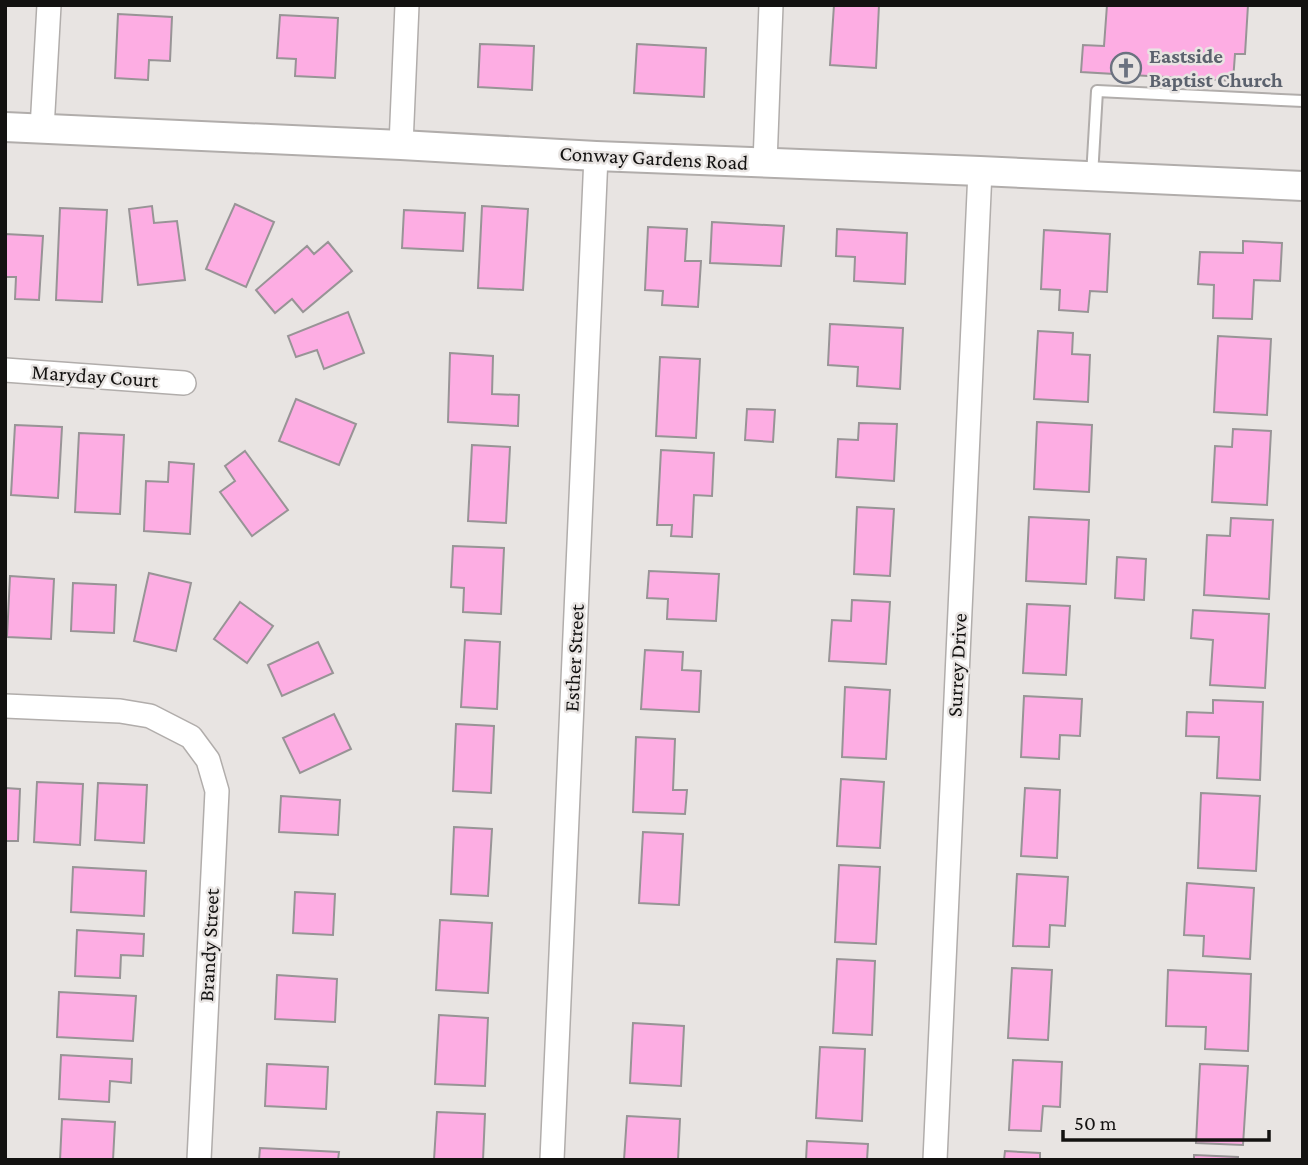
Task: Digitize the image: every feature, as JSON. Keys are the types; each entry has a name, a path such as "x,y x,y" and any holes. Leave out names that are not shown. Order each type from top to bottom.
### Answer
{"street":[{"path":"42,129 49,5"},
{"path":"401,145 407,5"},
{"path":"765,163 771,5"},
{"name":"Conway Gardens Road","path":"5,127 596,156 1303,186"},
{"name":"Esther Street","path":"552,1160 596,156"},
{"name":"Surrey Drive","path":"935,1160 980,171"},
{"name":"Maryday Court","path":"5,370 184,383"},
{"name":"Brandy Street","path":"5,706 120,711 150,716 191,737 208,760 216,792 199,1160"}],"lane":[{"path":"1092,176 1097,91 1303,101"}],"building":[{"path":"834,5 879,5 876,68 830,65"},
{"path":"1107,5 1248,5 1245,54 1235,54 1233,81 1081,72 1083,45 1104,46"},
{"path":"118,14 172,17 170,61 149,60 148,80 115,78"},
{"path":"280,15 338,18 335,78 295,76 296,59 277,58"},
{"path":"480,44 534,46 532,90 478,87"},
{"path":"637,44 706,48 704,97 634,93"},
{"path":"235,204 274,222 246,287 206,269"},
{"path":"152,206 154,223 177,221 185,280 138,285 129,209"},
{"path":"482,206 528,209 523,290 478,288"},
{"path":"60,208 107,210 102,302 56,300"},
{"path":"404,210 465,213 463,251 402,248"},
{"path":"712,222 784,226 781,266 710,263"},
{"path":"648,227 687,229 685,261 701,261 698,307 662,305 663,291 645,290"},
{"path":"837,229 907,233 905,284 854,281 855,257 836,256"},
{"path":"1044,230 1110,234 1107,292 1090,291 1088,312 1059,310 1060,290 1041,289"},
{"path":"5,234 43,236 39,300 15,299 16,277 5,277"},
{"path":"1243,241 1282,243 1280,281 1254,280 1252,319 1213,318 1214,285 1198,284 1200,252 1243,253"},
{"path":"328,242 352,271 303,312 292,299 275,313 256,290 307,246 314,254"},
{"path":"348,312 364,353 324,369 317,350 296,357 288,336"},
{"path":"830,324 903,328 900,389 857,386 858,367 828,365"},
{"path":"1038,331 1073,333 1072,354 1090,355 1088,402 1034,399"},
{"path":"1218,336 1271,339 1267,415 1214,412"},
{"path":"450,353 493,356 492,394 519,395 518,426 448,422"},
{"path":"660,357 700,359 696,438 656,436"},
{"path":"296,399 356,424 339,465 279,441"},
{"path":"747,409 775,410 773,442 745,440"},
{"path":"1037,422 1092,425 1089,492 1034,489"},
{"path":"859,423 897,424 894,481 836,477 838,439 858,440"},
{"path":"15,425 62,427 58,498 11,495"},
{"path":"1233,429 1271,431 1267,505 1212,502 1215,446 1232,447"},
{"path":"79,433 124,435 120,514 75,512"},
{"path":"472,445 510,447 506,523 468,521"},
{"path":"661,450 714,453 712,496 694,495 692,537 671,536 672,525 657,525"},
{"path":"245,451 288,510 252,536 220,492 235,481 225,466"},
{"path":"169,462 194,464 190,534 144,531 146,481 168,482"},
{"path":"857,507 894,509 890,576 854,574"},
{"path":"1029,517 1089,520 1086,584 1026,581"},
{"path":"1231,518 1273,520 1269,599 1204,595 1207,535 1230,536"},
{"path":"453,546 504,548 501,614 463,612 464,588 451,587"},
{"path":"1117,557 1146,559 1144,600 1115,598"},
{"path":"649,571 719,574 716,621 667,619 668,599 647,598"},
{"path":"149,573 191,583 176,651 134,641"},
{"path":"10,576 54,579 51,639 7,637"},
{"path":"73,583 116,585 114,633 71,631"},
{"path":"852,600 890,602 886,664 829,661 832,620 851,621"},
{"path":"240,602 273,626 247,663 214,639"},
{"path":"1027,604 1070,606 1066,675 1023,673"},
{"path":"1193,610 1269,614 1265,688 1210,685 1213,640 1191,638"},
{"path":"465,640 500,642 497,709 461,707"},
{"path":"318,642 333,673 282,696 268,665"},
{"path":"645,650 683,652 682,670 701,671 699,712 641,709"},
{"path":"845,687 890,690 886,759 842,757"},
{"path":"1024,696 1082,699 1080,736 1060,735 1059,759 1021,757"},
{"path":"1213,700 1263,702 1260,780 1217,778 1219,737 1186,736 1187,712 1213,713"},
{"path":"334,714 351,749 300,773 283,738"},
{"path":"456,724 494,726 491,793 453,791"},
{"path":"636,737 675,739 673,790 687,790 685,814 633,812"},
{"path":"841,779 884,782 880,848 837,846"},
{"path":"37,782 83,784 80,845 34,842"},
{"path":"98,783 147,785 144,843 95,840"},
{"path":"5,788 20,789 18,841 5,841"},
{"path":"1025,788 1060,790 1057,858 1021,856"},
{"path":"1201,793 1260,796 1256,871 1198,868"},
{"path":"281,796 340,800 338,835 279,832"},
{"path":"454,827 492,829 488,896 451,894"},
{"path":"643,832 683,834 679,905 639,903"},
{"path":"839,865 880,867 876,944 835,942"},
{"path":"73,867 146,871 144,916 71,912"},
{"path":"1017,874 1068,877 1065,926 1050,925 1049,947 1013,946"},
{"path":"1187,883 1254,888 1250,959 1203,956 1204,936 1184,935"},
{"path":"295,892 335,894 333,935 293,933"},
{"path":"440,920 492,923 488,993 436,990"},
{"path":"77,930 144,934 143,956 121,955 120,978 75,976"},
{"path":"837,959 875,961 872,1035 833,1033"},
{"path":"1012,968 1052,970 1048,1040 1008,1038"},
{"path":"1168,970 1251,974 1248,1051 1205,1049 1206,1027 1166,1026"},
{"path":"277,975 337,979 335,1022 275,1019"},
{"path":"59,992 136,996 133,1041 57,1037"},
{"path":"439,1015 488,1018 485,1086 435,1084"},
{"path":"633,1023 684,1026 681,1086 630,1083"},
{"path":"820,1047 865,1049 862,1121 816,1118"},
{"path":"61,1055 132,1059 131,1083 110,1081 109,1102 59,1099"},
{"path":"1013,1060 1062,1062 1060,1107 1043,1106 1041,1131 1009,1130"},
{"path":"267,1064 328,1067 326,1109 265,1106"},
{"path":"1200,1064 1248,1066 1243,1145 1196,1143"},
{"path":"437,1112 485,1114 483,1160 434,1160"},
{"path":"627,1116 680,1119 678,1160 624,1160"},
{"path":"62,1119 115,1122 113,1160 60,1160"},
{"path":"807,1141 868,1144 867,1160 806,1160"},
{"path":"260,1148 339,1152 338,1160 259,1160"},
{"path":"1005,1151 1040,1153 1040,1160 1004,1160"},
{"path":"1194,1155 1238,1157 1238,1160 1194,1160"}],"place":[{"name":"Eastside Baptist Church","path":"1126,68"}]}
